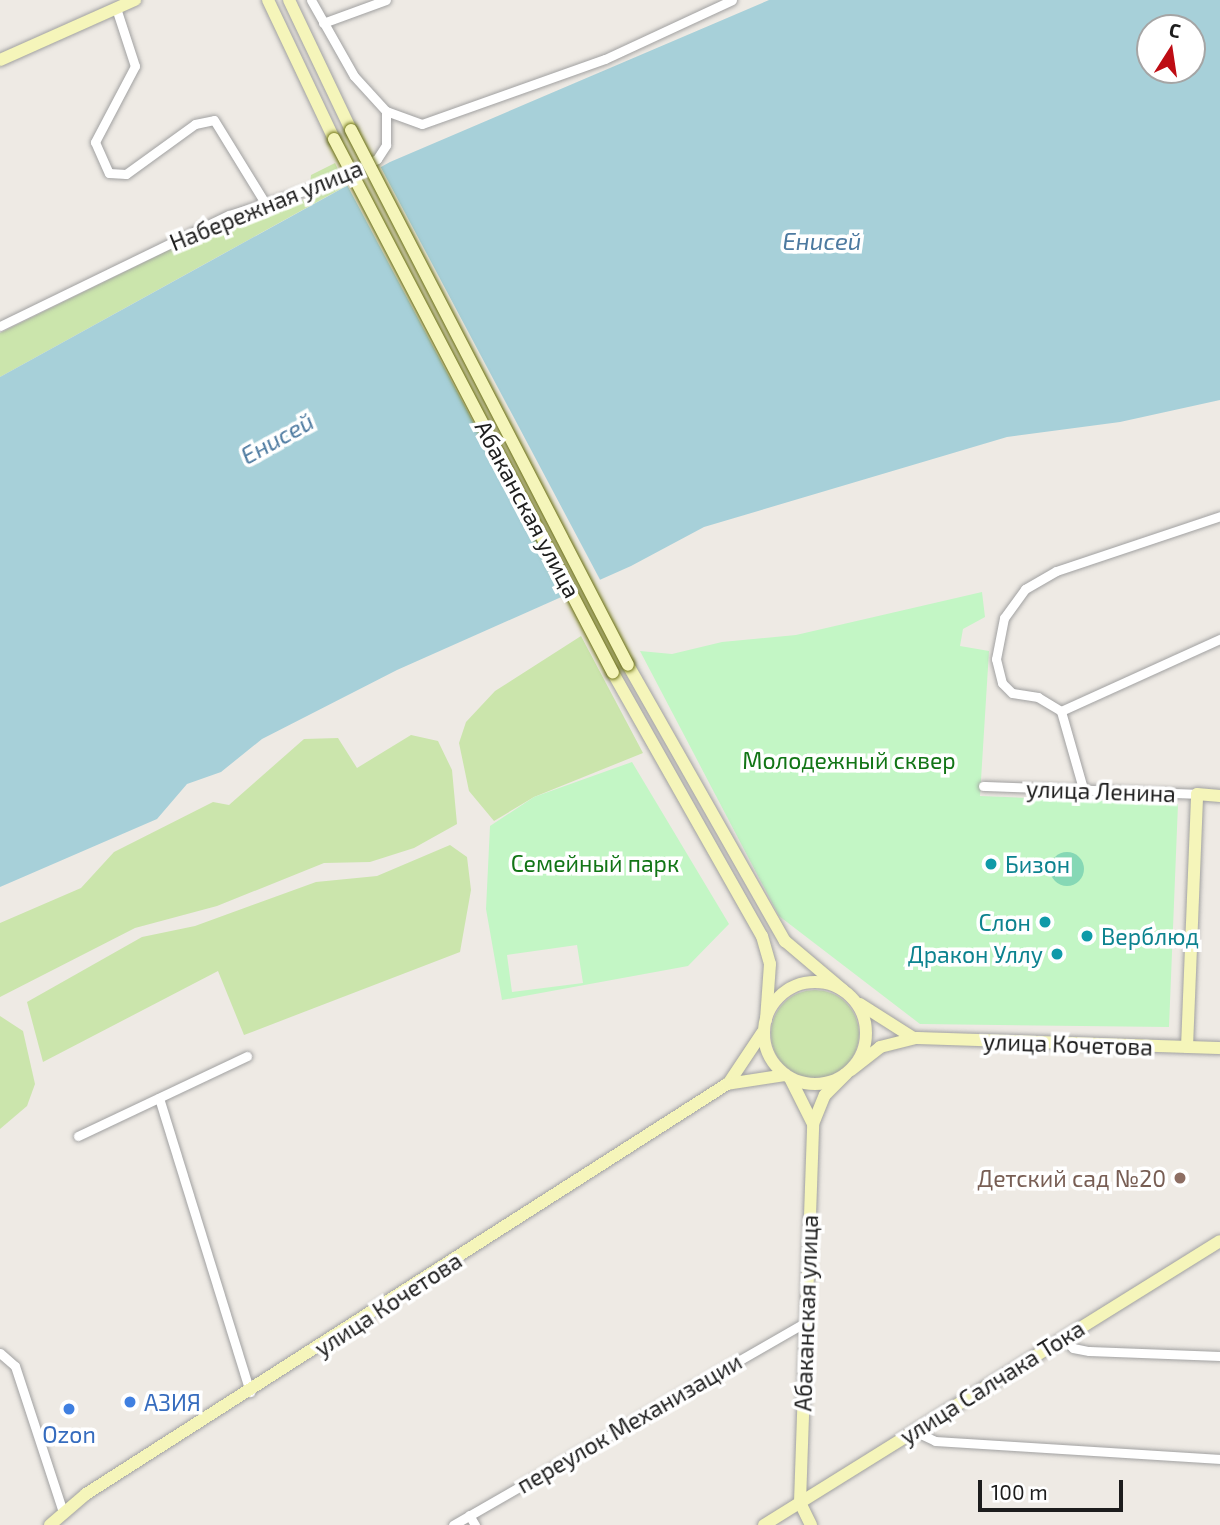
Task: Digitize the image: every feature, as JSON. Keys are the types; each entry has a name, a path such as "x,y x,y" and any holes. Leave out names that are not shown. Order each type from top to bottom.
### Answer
{"main road":[{"path":"0,60 135,0"},
{"name":"Абаканская улица","path":"268,0 334,139 613,673 762,936 770,964 765,1023"},
{"name":"Абаканская улица","path":"289,0 351,130 628,665 785,941 845,992"},
{"path":"1186,1047 1197,794"},
{"name":"улица Ленина","path":"1197,794 1220,796"},
{"path":"825,983 845,992 859,1006 867,1031 861,1056 848,1072 818,1084 788,1076 770,1057 765,1023 778,998 799,984 825,983"},
{"name":"улица Кочетова","path":"845,992 880,1020 916,1038"},
{"name":"улица Кочетова","path":"50,1525 63,1512 727,1084 749,1058 765,1023"},
{"name":"улица Кочетова","path":"848,1072 880,1047 916,1038 1220,1048"},
{"name":"Абаканская улица","path":"800,1502 813,1124 825,1095 848,1072"},
{"name":"Абаканская улица","path":"788,1076 813,1124"},
{"name":"улица Кочетова","path":"727,1084 788,1076"},
{"name":"улица Салчака Тока","path":"764,1525 1220,1241"},
{"path":"800,1502 808,1524"}],"street":[{"path":"311,0 354,76 386,111 422,124 605,60 733,0"},
{"path":"323,23 386,0"},
{"path":"116,8 135,60 95,142 109,173 126,174 185,131 214,120 265,202"},
{"name":"Набережная улица","path":"0,326 265,202 377,159 388,136 386,111"},
{"path":"1084,792 1061,711 1038,696 1012,693 999,672 999,631 1025,589 1056,571 1220,516"},
{"path":"1061,711 1220,639"},
{"name":"улица Ленина","path":"983,786 1084,792 1197,794"},
{"path":"78,1136 247,1056"},
{"path":"159,1098 250,1392"},
{"name":"переулок Механизации","path":"453,1525 806,1322"},
{"path":"1063,1338 1076,1349 1099,1352 1220,1356"},
{"path":"0,1353 15,1366 63,1512"},
{"path":"914,1431 935,1441 1220,1459"},
{"path":"469,1515 475,1525"}],"green space":[{"path":"335,163 346,186 0,377 0,333 216,227 241,218 256,222 309,197 311,175"},
{"name":"Молодежный сквер","path":"982,592 985,617 963,629 960,646 989,651 980,796 1178,804 1169,1027 920,1024 779,916 640,651 672,654 722,642 796,635"},
{"path":"581,636 643,753 534,797 494,821 469,791 459,743 466,722 495,691"},
{"path":"411,735 438,741 452,770 457,824 414,848 370,862 324,863 217,906 135,928 0,997 0,923 81,888 114,852 213,802 229,805 304,739 338,738 357,768"},
{"name":"Семейный парк","path":"632,762 729,924 688,966 502,1000 486,909 490,826 534,797","holes":["577,945 583,983 512,992 507,955"]},
{"path":"450,845 467,857 471,890 460,952 244,1035 218,971 43,1062 27,1002 142,937 195,926 316,882 377,876"},
{"path":"1067,852 1079,857 1084,869 1079,881 1067,886 1055,881 1050,869 1055,857"},
{"path":"815,990 832,993 846,1003 856,1017 859,1034 856,1051 846,1065 832,1075 815,1078 798,1075 784,1065 774,1051 771,1034 774,1017 784,1003 798,993"},
{"path":"0,1016 23,1031 35,1084 27,1106 0,1129"}],"water":[{"name":"Енисей","path":"769,0 1220,0 1220,400 1120,422 1007,437 704,527 631,566 397,670 262,739 221,772 187,784 157,819 0,887 0,377 390,162"}],"pier":[{"path":"379,164 602,583 568,600 345,182"}],"place":[{"name":"Бизон","path":"991,864"},
{"name":"Слон","path":"1045,922"},
{"name":"Верблюд","path":"1087,936"},
{"name":"Дракон Уллу","path":"1057,954"},
{"name":"Детский сад №20","path":"1180,1178"},
{"name":"АЗИЯ","path":"130,1402"},
{"name":"Ozon","path":"69,1409"}]}
